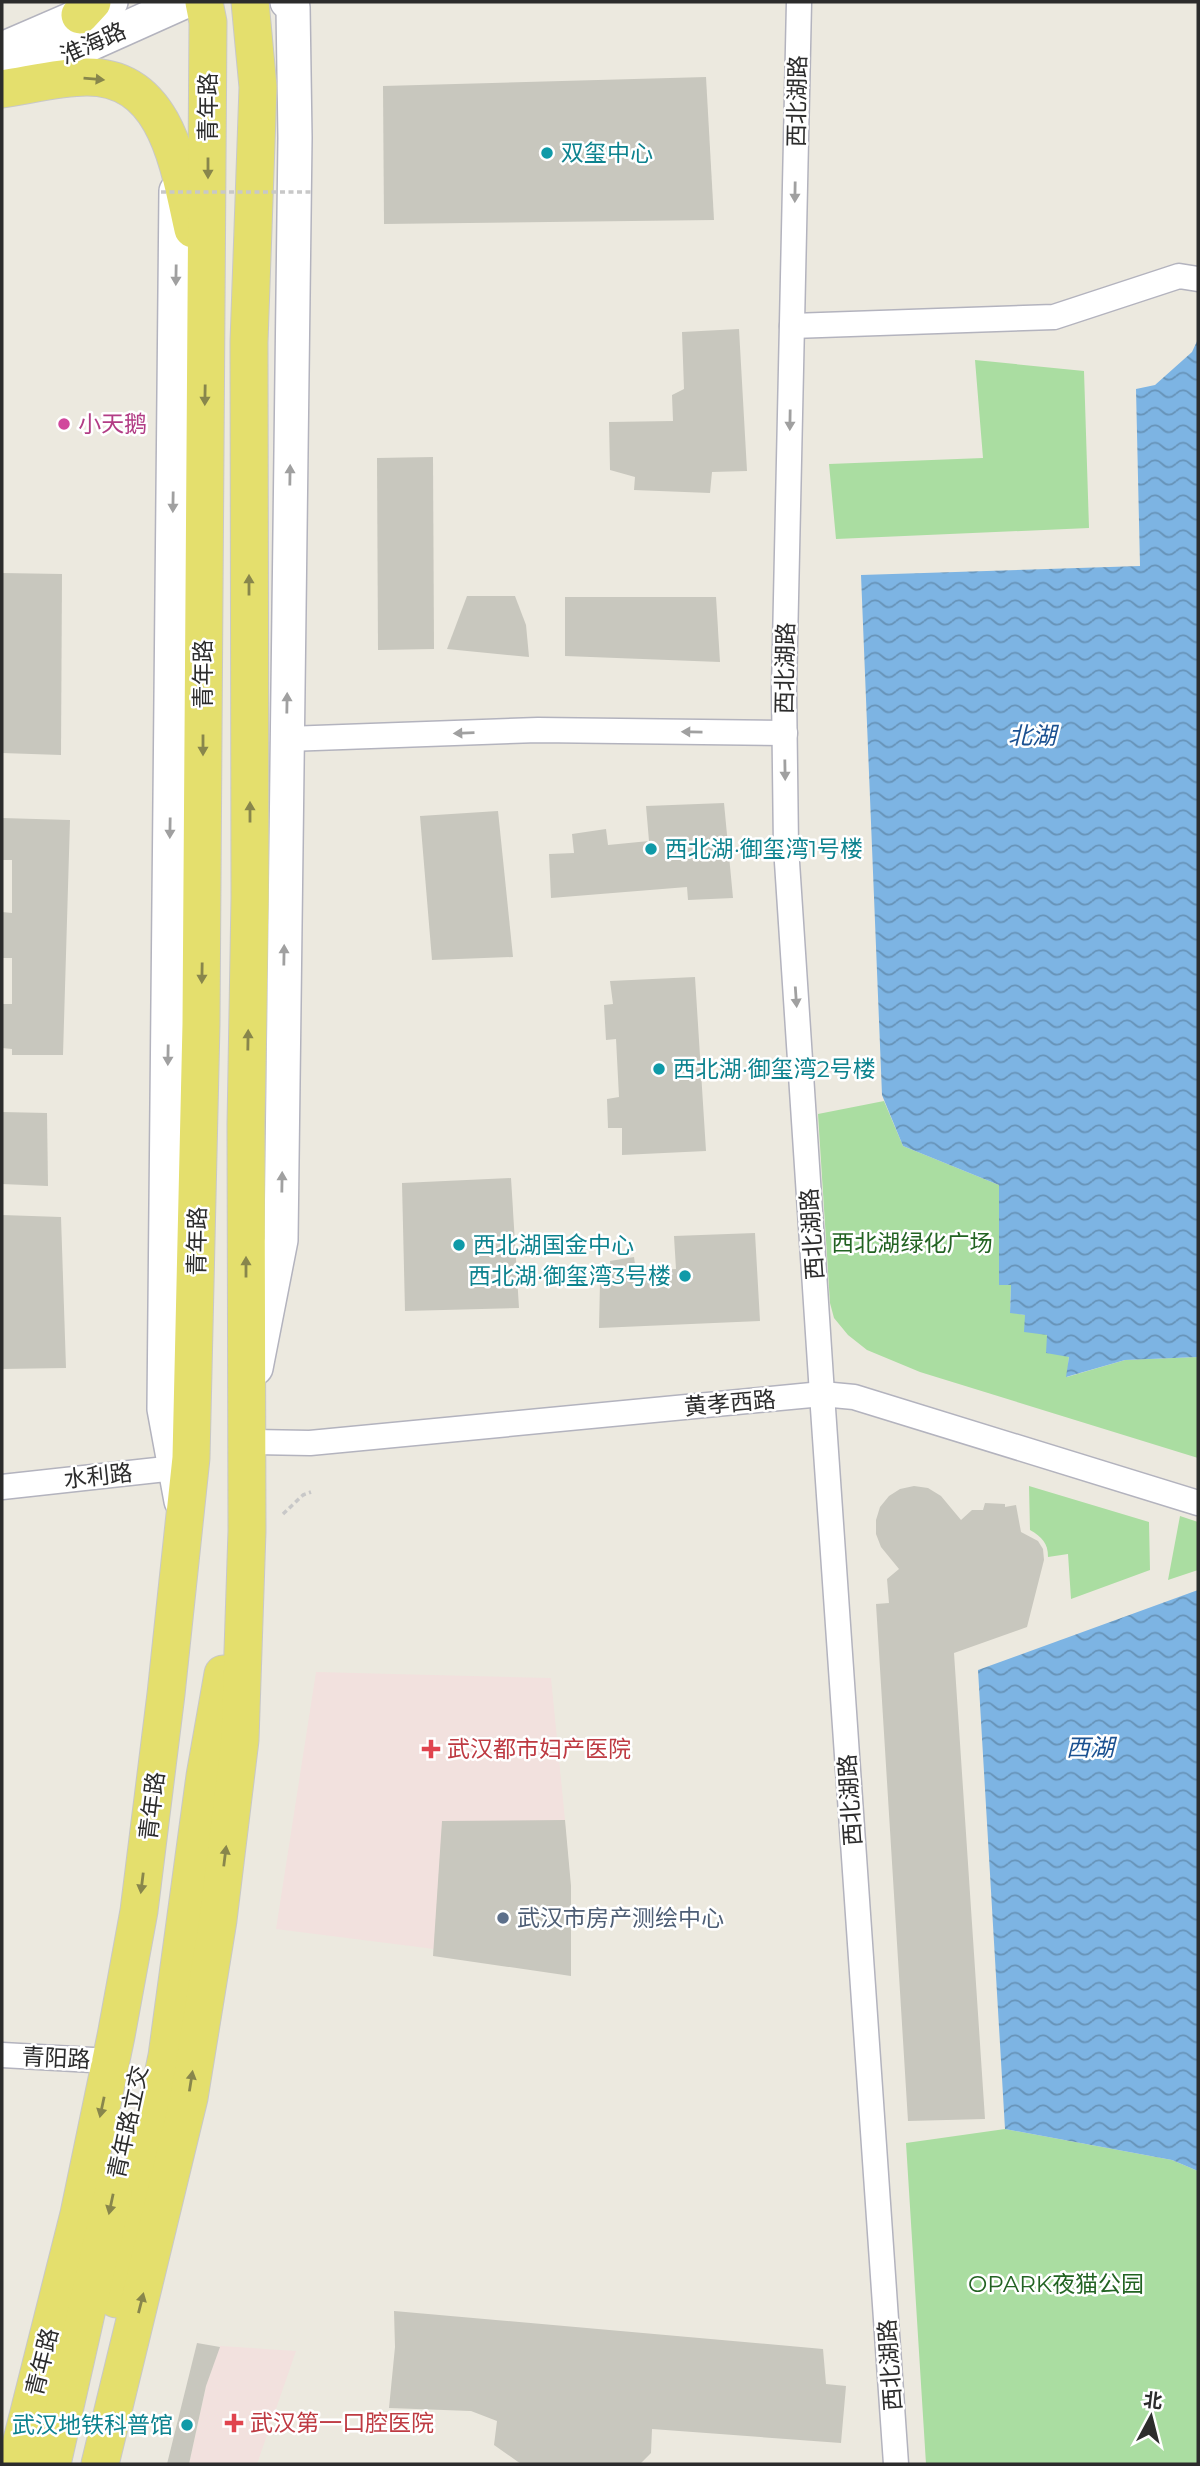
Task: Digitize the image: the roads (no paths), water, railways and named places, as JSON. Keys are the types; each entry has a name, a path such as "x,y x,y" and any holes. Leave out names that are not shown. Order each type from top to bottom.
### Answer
{"main road":[{"name":"淮海路","path":"2,84 184,2"},
{"name":"青年路","path":"16,2456 79,2214 139,1912 184,1536 183,1463 201,1038 208,22 204,2"},
{"name":"青年路","path":"106,2454 189,2098 218,1920 240,1740 247,1531 249,342 258,87 250,2"},
{"path":"247,1430 281,1240 295,138 293,8 287,2"},
{"name":"淮海路","path":"2,49 94,6"},
{"path":"2,89 87,77 121,83 144,100 162,120 177,158 206,290"},
{"path":"177,158 164,1409 183,1463"},
{"path":"194,1776 247,1531"},
{"path":"184,1536 194,1776"},
{"name":"青年路立交","path":"52,2464 147,2034 194,1776"},
{"name":"青年路立交","path":"76,2464 93,2408 167,2056 194,1776"}],"street":[{"name":"西北湖路","path":"799,2 785,733 786,847 897,2464"},
{"path":"792,326 1054,317 1180,276 1198,279"},
{"path":"287,739 538,730 785,733"},
{"name":"黄孝西路","path":"247,1430 310,1443 822,1394 854,1397 1198,1503"},
{"name":"水利路","path":"2,1487 183,1463"},
{"name":"青阳路","path":"2,2055 111,2061"}],"water":[{"name":"北湖","path":"1198,339 1198,1357 1125,1360 1066,1377 1069,1357 1046,1353 1047,1335 1024,1332 1025,1315 1010,1313 1011,1285 999,1285 999,1185 903,1146 882,1095 861,575 1140,566 1136,389 1155,385 1192,352"},
{"name":"西湖","path":"1198,1590 1198,2171 1172,2160 1005,2129 978,1670"}],"place":[{"name":"双玺中心","path":"547,153"},
{"name":"小天鹅","path":"64,424"},
{"name":"西北湖·御玺湾1号楼","path":"651,849"},
{"name":"西北湖·御玺湾2号楼","path":"659,1069"},
{"name":"西北湖国金中心","path":"459,1245"},
{"name":"西北湖·御玺湾3号楼","path":"685,1276"},
{"name":"武汉都市妇产医院","path":"431,1749"},
{"name":"武汉市房产测绘中心","path":"503,1918"},
{"name":"武汉第一口腔医院","path":"234,2423"},
{"name":"武汉地铁科普馆","path":"187,2425"}],"park label":[{"name":"西北湖绿化广场","path":"912,1243"},
{"name":"OPARK夜猫公园","path":"1056,2284"}]}
